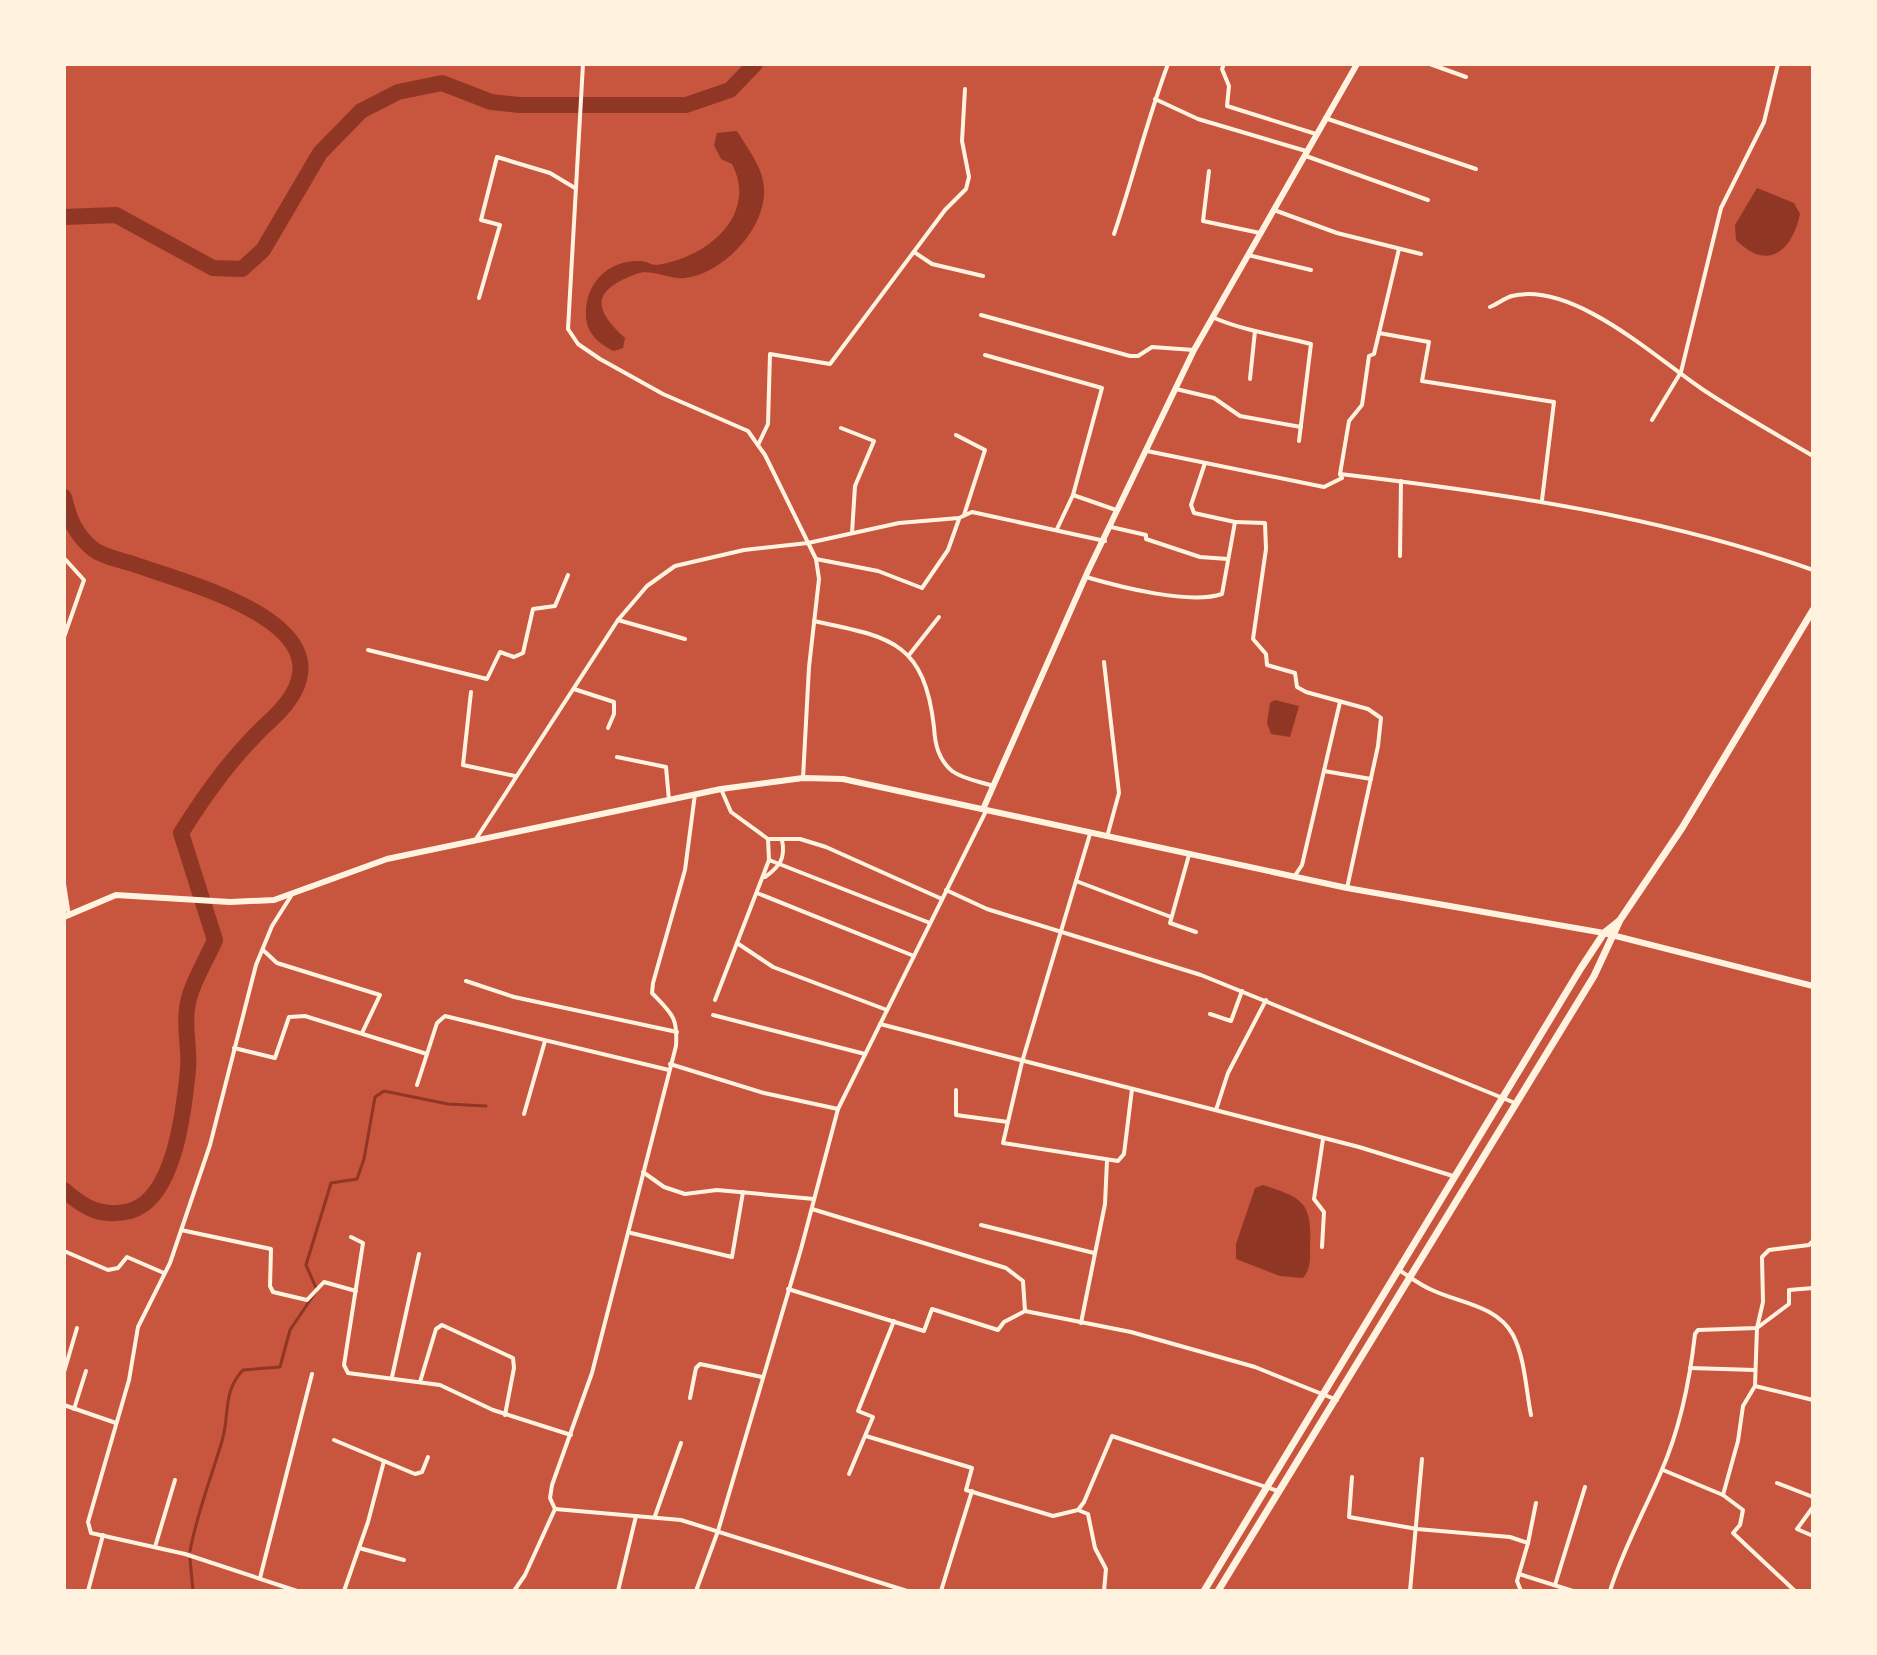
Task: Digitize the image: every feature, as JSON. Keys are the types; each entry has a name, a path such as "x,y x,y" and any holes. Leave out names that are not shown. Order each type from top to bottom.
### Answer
{"main road":[{"path":"985,808 1086,577 1194,350 1357,64"},
{"path":"1218,1591 1411,1277 1615,936 1620,920 1682,828 1813,610"},
{"path":"66,916 116,895 156,895 230,902 291,896 387,859 721,789 803,778 843,779 1347,888 1604,933 1813,986"},
{"path":"1204,1591 1604,933 1620,920"}],"street":[{"path":"583,64 568,329 578,344 663,394 748,431 758,445 816,559 819,579 803,778"},
{"path":"1114,234 1129,197 1155,99 1168,64"},
{"path":"1224,64 1222,69 1229,86 1227,106 1316,134"},
{"path":"1430,64 1466,77"},
{"path":"1652,420 1681,372 1721,208 1764,122 1778,64"},
{"path":"758,445 768,424 770,354 830,364 945,210 966,189 969,177 962,141 965,89"},
{"path":"1155,99 1198,119 1305,153 1428,200"},
{"path":"1325,118 1476,169"},
{"path":"479,298 500,225 481,220 497,157 550,173 575,188"},
{"path":"1209,171 1203,221 1260,233"},
{"path":"1273,210 1337,233 1421,254"},
{"path":"1147,451 1324,487 1342,478 1340,474 1349,421 1362,405 1369,356 1374,354 1399,249"},
{"path":"914,252 932,264 983,276"},
{"path":"1248,255 1311,270"},
{"path":"1490,307 1512,296 1554,298 1643,343 1701,388 1813,456"},
{"path":"981,315 1130,356 1138,356 1152,347 1194,350"},
{"path":"1212,317 1311,344 1299,441"},
{"path":"1250,379 1255,331"},
{"path":"1379,333 1429,342 1422,381 1554,402 1542,500"},
{"path":"985,355 1102,388 1073,495 1057,529"},
{"path":"1176,389 1214,398 1240,416 1301,427"},
{"path":"841,428 874,441 855,486 852,533"},
{"path":"816,559 878,571 922,588 948,550 985,450 956,435"},
{"path":"1205,463 1191,505 1194,513 1235,522 1265,523 1266,549 1253,639 1266,654 1267,665 1295,673 1297,687 1306,692 1368,709 1381,718 1347,888"},
{"path":"1340,474 1542,500 1657,522 1813,570"},
{"path":"1400,556 1401,481"},
{"path":"1073,495 1118,510"},
{"path":"475,841 618,620 647,586 675,566 744,550 808,543 899,523 986,514 1105,541"},
{"path":"1086,577 1115,585 1199,597 1219,596 1235,522"},
{"path":"1111,527 1146,535 1146,539 1200,557 1228,559"},
{"path":"64,558 84,580 64,637"},
{"path":"368,650 487,679 500,652 514,657 523,653 533,609 555,606 568,575"},
{"path":"909,655 939,617"},
{"path":"618,620 685,639"},
{"path":"814,621 865,630 909,655 926,680 936,747 943,761 954,773 993,786"},
{"path":"1104,662 1119,793 1107,837"},
{"path":"574,689 614,702 614,714 608,728"},
{"path":"471,692 463,765 515,776"},
{"path":"1294,877 1302,865 1340,702"},
{"path":"617,757 666,767 669,800"},
{"path":"1324,771 1371,779"},
{"path":"721,789 731,812 768,839 800,839 826,847 942,899"},
{"path":"514,1591 525,1575 555,1509 550,1498 552,1485 592,1373 631,1233 677,1032 673,1015 652,993 685,870 695,794"},
{"path":"696,1591 718,1531 815,1199 838,1109 985,808"},
{"path":"1090,834 1022,1062 1003,1143 1118,1161 1124,1154 1132,1089"},
{"path":"715,1000 769,860 768,839"},
{"path":"762,879 779,867 784,851 782,840"},
{"path":"1189,855 1170,923 1196,932"},
{"path":"769,860 779,867 930,923"},
{"path":"1076,881 1171,917"},
{"path":"64,884 66,916"},
{"path":"946,890 987,909 1242,991 1515,1103"},
{"path":"757,893 914,956"},
{"path":"291,896 272,926 263,950 210,1145 164,1273 138,1327 129,1380 88,1522 91,1533 155,1547 296,1591"},
{"path":"737,943 773,967 887,1010"},
{"path":"263,950 277,963 354,984 380,995 362,1033"},
{"path":"466,981 514,997 677,1032"},
{"path":"1210,1014 1231,1021 1242,991"},
{"path":"1216,1110 1228,1073 1266,1000"},
{"path":"713,1015 865,1054"},
{"path":"417,1085 437,1023 445,1016 838,1109"},
{"path":"234,1048 275,1058 289,1017 314,1018 427,1054"},
{"path":"880,1024 1216,1110 1455,1176"},
{"path":"524,1114 545,1041"},
{"path":"956,1090 956,1115 1008,1122"},
{"path":"1322,1247 1324,1212 1314,1199 1323,1139"},
{"path":"1081,1323 1105,1204 1107,1161"},
{"path":"643,1172 664,1187 685,1194 717,1190 815,1199"},
{"path":"631,1233 732,1257 743,1192"},
{"path":"812,1209 1006,1268 1023,1281 1025,1311"},
{"path":"981,1225 1094,1253"},
{"path":"181,1230 271,1249 270,1286 273,1292 307,1300 324,1282 356,1291"},
{"path":"351,1237 363,1243 345,1370 440,1385 505,1415 571,1435"},
{"path":"1723,1495 1738,1441 1743,1406 1755,1386 1757,1328 1763,1302 1762,1257 1769,1250 1809,1245 1813,1241"},
{"path":"64,1251 108,1270 118,1268 127,1257 164,1273"},
{"path":"392,1377 419,1254"},
{"path":"1399,1270 1429,1289 1501,1319 1513,1335 1520,1356 1531,1415"},
{"path":"1610,1591 1618,1565 1663,1470 1698,1330 1757,1328 1789,1304 1789,1290 1813,1288"},
{"path":"788,1289 924,1331 932,1309 998,1330 1004,1322 1025,1311 1190,1348 1189,1351 1255,1367 1337,1400"},
{"path":"849,1474 873,1417 858,1411 894,1321"},
{"path":"420,1382 436,1329 442,1325 513,1358 505,1415"},
{"path":"64,1372 77,1328"},
{"path":"690,1398 696,1368 700,1364 762,1377"},
{"path":"1690,1368 1755,1370"},
{"path":"74,1409 86,1371"},
{"path":"260,1578 312,1374"},
{"path":"1755,1386 1813,1400"},
{"path":"64,1405 116,1423"},
{"path":"866,1436 972,1468 966,1490 1053,1516 1078,1510 1088,1514 1095,1548 1106,1569 1104,1591"},
{"path":"1078,1510 1112,1436 1280,1491"},
{"path":"334,1440 418,1474 428,1457"},
{"path":"655,1516 681,1443"},
{"path":"1410,1591 1422,1459"},
{"path":"344,1591 384,1461"},
{"path":"1663,1470 1723,1495 1743,1510 1740,1525 1733,1533 1795,1591"},
{"path":"1352,1477 1349,1517 1417,1529 1486,1534 1528,1543"},
{"path":"155,1547 175,1480"},
{"path":"1777,1483 1813,1497"},
{"path":"1555,1585 1585,1487"},
{"path":"941,1591 972,1491"},
{"path":"1521,1591 1519,1574 1536,1503"},
{"path":"1813,1507 1797,1529 1813,1536"},
{"path":"555,1509 655,1516 718,1531 907,1591"},
{"path":"618,1591 636,1514"},
{"path":"88,1591 103,1535"},
{"path":"359,1548 404,1560"},
{"path":"1519,1574 1573,1591"}],"shaded area":[{"path":"737,131 756,162 763,181 764,197 753,229 729,257 700,274 679,278 642,273 611,287 604,294 603,309 614,328 625,338 623,348 614,351 608,348 594,337 588,327 587,304 594,284 608,269 628,262 657,265 691,255 711,243 727,227 738,204 737,177 732,164 721,159 714,145 717,133"},
{"path":"1757,188 1794,203 1800,214 1785,247 1768,256 1748,250 1736,240 1735,225"},
{"path":"1275,700 1299,706 1290,737 1271,734 1267,723 1270,703"},
{"path":"1263,1185 1288,1194 1303,1204 1307,1211 1310,1260 1303,1278 1280,1276 1236,1259 1236,1244 1255,1188"}],"waterway":[{"path":"64,217 116,215 213,268 242,269 263,250 320,153 361,111 398,92 442,83 491,102 519,105 686,105 730,90 755,64"},
{"path":"64,497 74,526 93,549 195,585 262,616 287,636 300,660 296,687 272,719 223,773 181,833 215,940 188,1001 186,1087 180,1129 167,1171 145,1203 120,1213 94,1210 64,1190"},
{"path":"190,1551 222,1441 232,1387 243,1370 280,1367 290,1330 317,1290 306,1265 331,1183 357,1179 364,1159 375,1097 384,1091 448,1104 486,1106"},
{"path":"190,1559 193,1591"}]}
